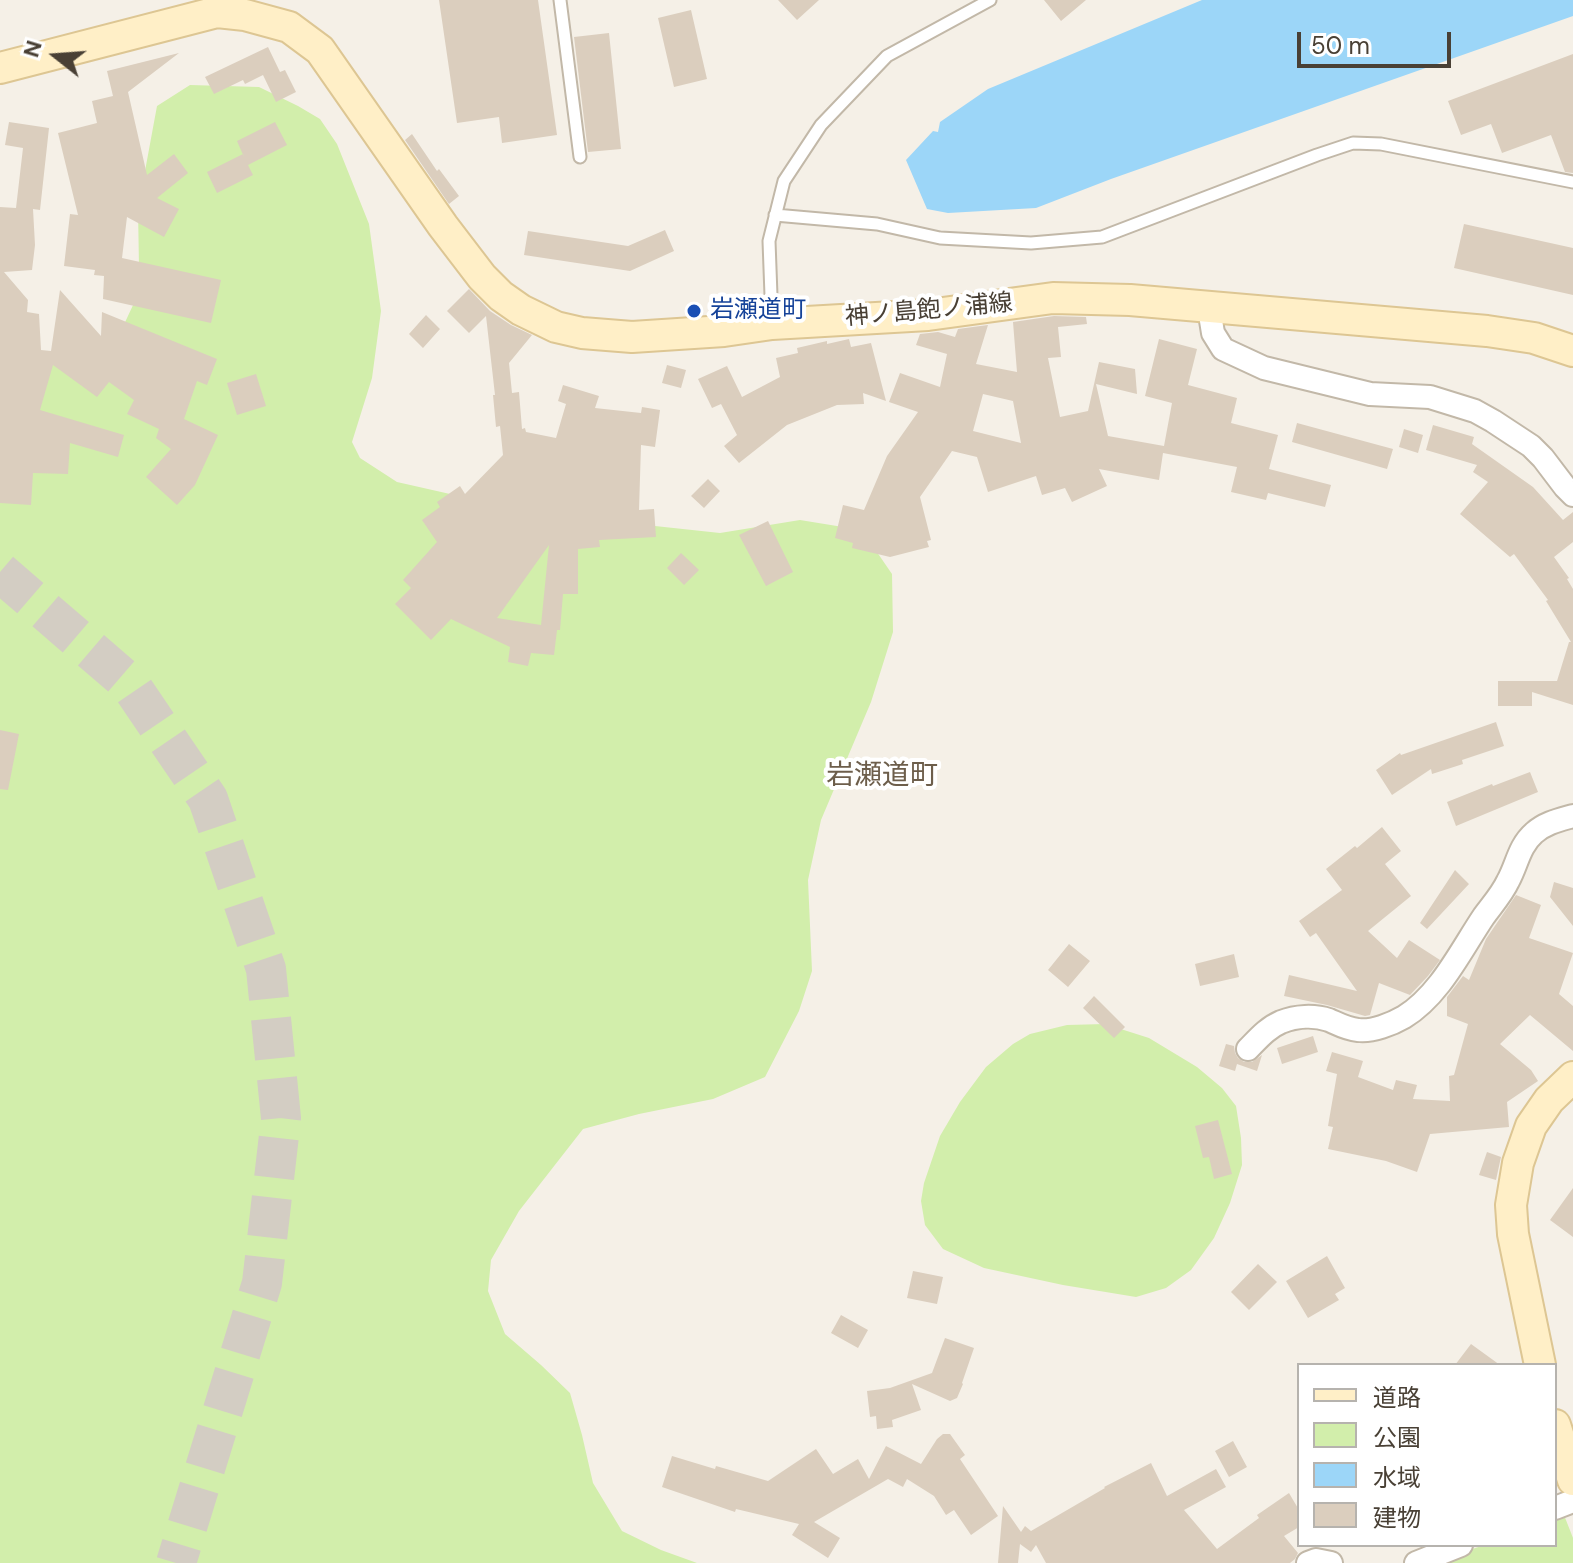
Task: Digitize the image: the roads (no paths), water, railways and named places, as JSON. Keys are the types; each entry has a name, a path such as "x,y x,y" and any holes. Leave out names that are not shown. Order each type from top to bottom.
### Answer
{"main road":[{"name":"神ノ島飽ノ浦線","path":"0,68 217,12 245,15 289,27 320,50 482,277 521,310 556,327 582,333 632,337 724,331 772,324 928,315 1053,298 1130,300 1487,331 1534,338 1573,351"},
{"path":"1540,1363 1513,1234 1511,1205 1518,1163 1531,1126 1549,1100 1573,1077"},
{"path":"1557,1431 1573,1480"}],"street":[{"path":"1209,308 1213,333 1223,349 1264,368 1370,394 1430,397 1475,411 1531,446 1573,495"},
{"path":"1248,1049 1266,1031 1296,1017 1321,1018 1355,1030 1364,1030 1407,1015 1431,993 1507,884 1527,840 1550,823 1573,816"},
{"path":"1428,1560 1457,1547"},
{"path":"1308,1563 1316,1560 1331,1563"}],"lane":[{"path":"560,0 580,157"},
{"path":"772,324 769,241 775,215 784,181 821,125 887,56 990,0"},
{"path":"775,215 877,224 940,238 1031,243 1102,237 1353,143 1381,144 1573,182"}],"water":[{"path":"1202,0 1573,0 1573,16 1036,208 948,213 927,209 906,160 933,131 938,132 940,122 988,89"}],"tunnel":[{"path":"0,572 129,683 208,799 266,969 281,1118 262,1283 176,1563"}],"place":[{"name":"岩瀬道町","path":"694,311"}],"district":[{"name":"岩瀬道町","path":"882,777"}]}
